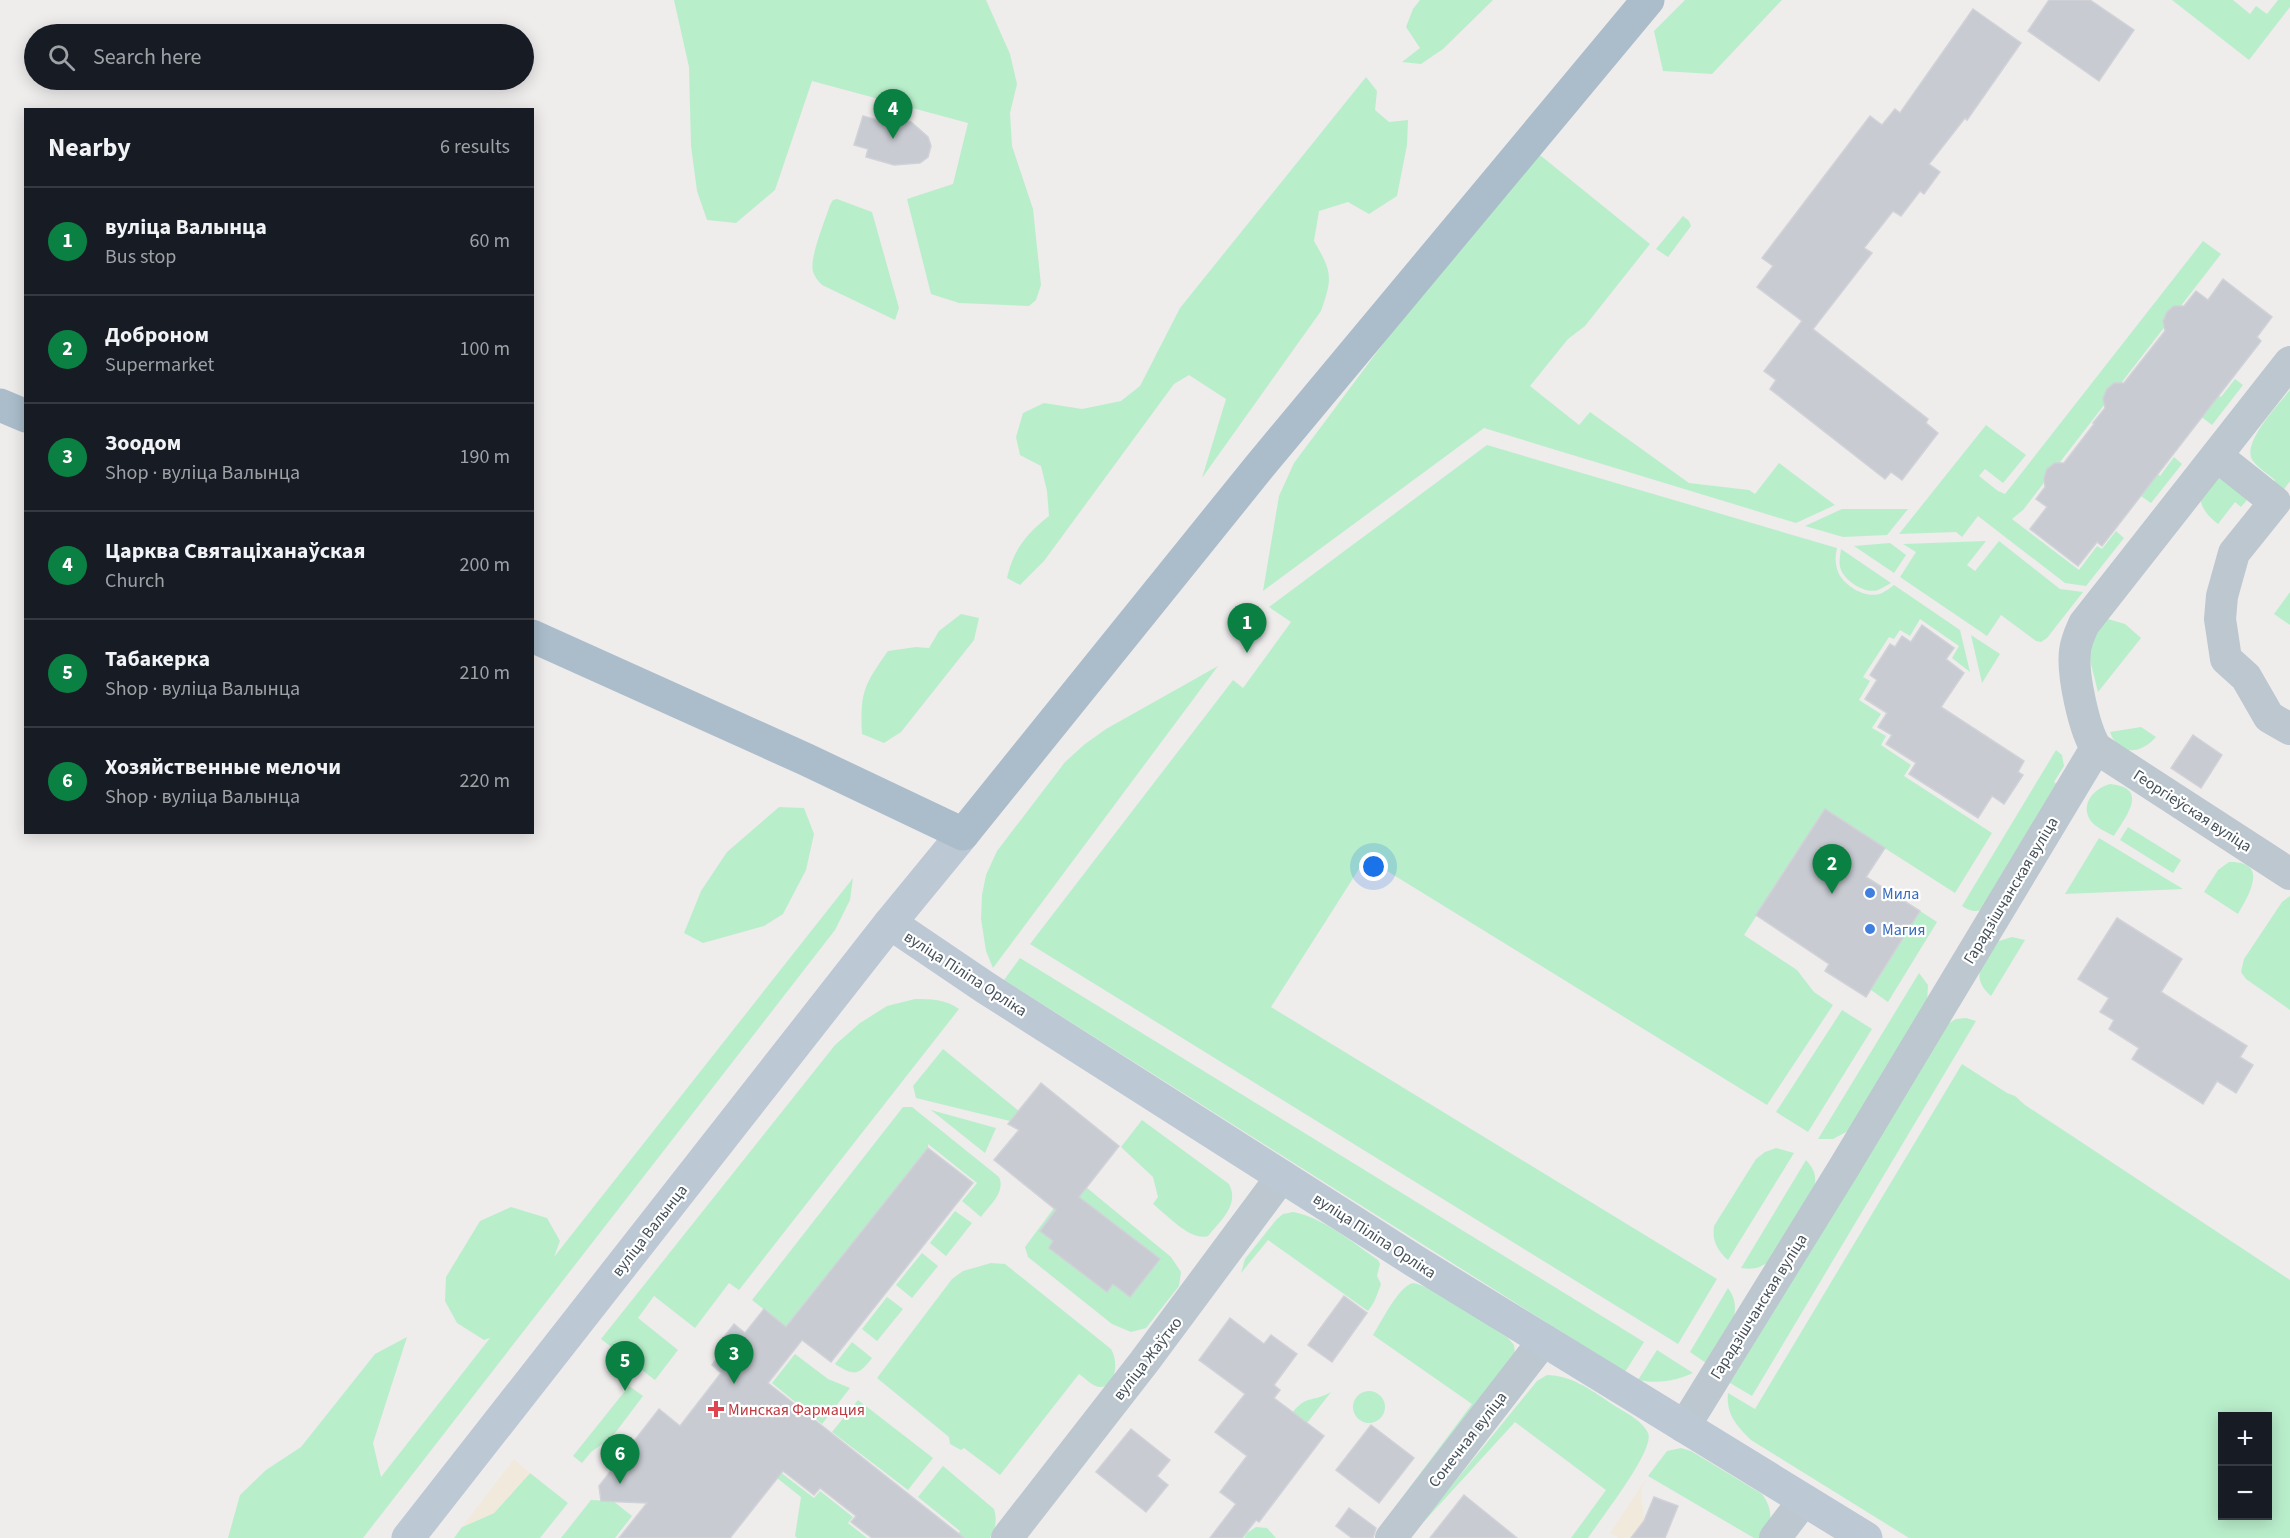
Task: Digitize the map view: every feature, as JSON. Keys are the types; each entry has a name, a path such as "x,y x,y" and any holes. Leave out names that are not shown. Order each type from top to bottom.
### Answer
{"main road":[{"path":"534,637 786,750 963,834 1259,467 1648,0"},
{"path":"0,405 24,415"}],"street":[{"path":"2096,748 2086,725 2075,669 2074,654 2077,638 2084,624 2290,362"},
{"path":"2217,456 2275,502 2234,554 2222,596 2220,620 2226,659 2246,677 2270,717 2290,729"},
{"name":"Георгіеўская вуліца","path":"2096,748 2290,874"},
{"name":"Гарадзішчанская вуліца","path":"1684,1426 1837,1179 2096,748"},
{"name":"вуліца Валынца","path":"408,1538 890,923 963,834"},
{"name":"вуліца Піліпа Орліка","path":"890,923 996,994 1413,1260 1866,1538"},
{"name":"вуліца Жаўтко","path":"1007,1538 1144,1362 1282,1176"},
{"name":"Сонечная вуліца","path":"1390,1538 1544,1340"},
{"path":"1775,1538 1804,1500"}],"green space":[{"path":"674,0 986,0 1010,54 1017,84 1010,113 1012,146 1033,209 1041,285 1036,300 1029,306 959,303 931,294 907,199 953,184 968,123 812,81 775,190 736,223 707,220 697,191 691,146 689,67"},
{"path":"1420,0 1493,0 1443,49 1421,64 1402,62 1420,48 1406,27 1413,9"},
{"path":"1685,0 1782,0 1712,74 1663,71 1654,31"},
{"path":"2172,0 2233,0 2250,14 2256,6 2267,14 2278,0 2290,0 2290,7 2249,60"},
{"path":"1366,77 1377,91 1375,110 1389,122 1408,120 1407,145 1397,196 1369,214 1348,202 1319,211 1314,241 1329,275 1328,290 1321,311 1202,478 1226,399 1189,375 1174,384 1044,561 1020,585 1007,578 1013,559 1022,543 1049,516 1047,491 1041,466 1020,455 1016,437 1023,413 1044,403 1082,409 1121,401 1140,386 1180,308"},
{"path":"1530,147 1650,244 1585,326 1568,339 1530,386 1579,425 1590,412 1689,483 1749,490 1755,494 1779,463 1835,505 1796,523 1484,428 1263,591 1279,496 1294,463"},
{"path":"837,199 872,212 899,308 895,320 822,285 813,272 813,258 818,239 830,205 833,200"},
{"path":"1683,216 1691,226 1668,257 1656,249"},
{"path":"2203,241 2221,254 2023,510 2012,519 2079,570 2097,546 2102,549 2116,531 2124,538 2086,586 2065,583 1978,516 1962,537 1956,532 1899,534 1986,425 2026,455 2003,483 1985,469 1979,476 2005,494"},
{"path":"2235,379 2243,385 2212,425 2199,415 2216,394 2221,397"},
{"path":"2290,390 2290,481 2280,495 2270,487 2275,480 2255,464 2250,454 2262,424"},
{"path":"1487,445 1837,548 1838,572 1851,587 1863,593 1876,595 1894,585 1960,630 1970,672 1952,658 1959,646 1920,619 1910,636 1900,630 1894,639 1889,637 1863,677 1870,681 1859,700 1881,714 1872,728 1886,736 1881,745 1911,765 1904,776 1992,833 1955,893 1825,810 1744,935 1797,970 1814,992 1833,1005 1767,1105 1366,858 1271,1007 1717,1279 1678,1344 1030,944 1233,680 1243,688 1291,622 1269,607"},
{"path":"2174,457 2182,464 2151,503 2138,494 2155,472 2160,476"},
{"path":"2219,475 2252,494 2241,507 2235,502 2218,524 2207,513 2200,499"},
{"path":"1842,509 1908,509 1887,535 1843,537 1805,526"},
{"path":"1986,541 1967,565 1975,571 1999,541 2060,589 2083,592 2047,638 2041,642 2036,641 2001,615 1987,636 1900,577 1916,552 1903,544"},
{"path":"1890,543 1906,555 1894,573 1854,546"},
{"path":"1841,549 1891,583 1873,591 1853,584 1841,569"},
{"path":"2290,592 2290,625 2274,614"},
{"path":"961,614 979,618 974,640 901,732 884,743 862,734 865,690 888,651 916,647 929,648 939,631"},
{"path":"2108,619 2125,624 2141,638 2098,692 2088,652 2101,620"},
{"path":"1971,635 2000,654 1982,683"},
{"path":"1218,666 993,968 986,951 981,919 986,875 997,851 1065,762 1085,744 1106,729"},
{"path":"2141,727 2156,737 2137,750 2124,749 2114,740 2110,732"},
{"path":"2056,750 2062,755 2064,766 2054,782 2060,786 1987,907 1975,911 1962,906"},
{"path":"2110,784 2129,791 2132,797 2129,812 2114,836 2092,823 2087,814 2088,802 2094,793"},
{"path":"779,807 804,808 814,834 806,870 783,914 764,926 703,943 684,933 701,891 727,852"},
{"path":"2128,827 2181,860 2173,873 2120,840"},
{"path":"2099,838 2183,889 2065,894"},
{"path":"2229,862 2242,863 2253,873 2251,889 2238,914 2204,892 2218,870"},
{"path":"853,878 850,900 835,930 363,1538 228,1538 240,1495 266,1470 301,1447 375,1354 407,1337 373,1443 381,1477 490,1338 484,1340 457,1323 445,1301 446,1277 480,1221 511,1207 547,1218 560,1241 554,1257"},
{"path":"2290,896 2290,1010 2246,979 2241,972 2244,959 2282,902"},
{"path":"1920,911 1937,922 1888,1002 1871,990"},
{"path":"2012,937 2025,940 1991,996 1981,983 1982,964 1993,943"},
{"path":"1020,958 1644,1342 1625,1372 1004,980"},
{"path":"1919,973 1928,985 1927,1004 1848,1131 1833,1139 1818,1139"},
{"path":"915,999 943,1001 959,1009 739,1290 729,1283 695,1328 654,1296 638,1318 678,1350 655,1380 601,1339 835,1045 860,1023 887,1006"},
{"path":"1842,1010 1872,1029 1808,1132 1776,1112"},
{"path":"1966,1018 1976,1021 1752,1396 1730,1383 1949,1023 1956,1019"},
{"path":"943,1049 1019,1111 1010,1121 916,1098 913,1086"},
{"path":"1962,1064 2015,1096 2025,1105 2290,1280 2290,1538 1909,1538 1751,1440 1730,1413 1728,1393 1755,1409"},
{"path":"903,1107 912,1107 999,1177 1001,1183 998,1193 981,1217 962,1201 977,1183 928,1144 928,1148 786,1327 752,1300"},
{"path":"931,1110 996,1128 985,1153"},
{"path":"1142,1120 1229,1184 1232,1192 1230,1206 1208,1236 1201,1237 1187,1231 1153,1204 1158,1197 1153,1177 1121,1147"},
{"path":"1776,1148 1794,1153 1728,1260 1716,1245 1714,1226 1756,1159"},
{"path":"1806,1160 1814,1172 1815,1186 1772,1259 1757,1268 1741,1268"},
{"path":"1087,1188 1171,1257 1181,1272 1179,1286 1146,1328 1131,1332 1112,1324 1028,1257 1025,1247 1054,1208 1056,1210 1072,1191 1079,1197"},
{"path":"955,1211 972,1223 946,1256 930,1243"},
{"path":"1293,1212 1327,1225 1378,1260 1380,1264 1377,1276 1381,1284 1368,1311 1268,1240 1241,1273 1245,1259 1276,1220 1283,1214"},
{"path":"922,1253 938,1266 912,1298 896,1285"},
{"path":"991,1263 1005,1264 1111,1349 1115,1360 1112,1379 1105,1386 1094,1385 1079,1374 1000,1475 964,1448 961,1450 950,1444 949,1437 877,1378 952,1279 963,1271"},
{"path":"1413,1283 1447,1298 1508,1338 1514,1345 1515,1354 1405,1506 1395,1507 1472,1404 1373,1335 1396,1298"},
{"path":"1728,1288 1735,1308 1734,1318 1725,1336 1706,1363 1690,1352"},
{"path":"887,1297 903,1309 877,1341 862,1329"},
{"path":"852,1342 872,1358 863,1368 855,1372 847,1371 835,1364"},
{"path":"1657,1350 1693,1373 1666,1381 1638,1380"},
{"path":"795,1354 828,1379 850,1388 822,1424 772,1383"},
{"path":"1547,1375 1564,1377 1587,1388 1636,1419 1648,1433 1644,1454 1588,1538 1571,1538 1606,1490 1515,1422 1409,1538 1537,1381"},
{"path":"629,1386 643,1396 612,1437 591,1452 582,1463 573,1456"},
{"path":"1369,1391 1381,1395 1385,1407 1381,1419 1369,1423 1357,1419 1353,1407 1357,1395"},
{"path":"1331,1392 1307,1423 1293,1412 1302,1403"},
{"path":"858,1400 933,1458 908,1490 832,1432"},
{"path":"739,1448 758,1455 814,1498 820,1491 853,1517 848,1523 867,1538 797,1538 795,1536 801,1497"},
{"path":"1681,1448 1691,1451 1762,1494 1770,1515 1766,1538 1754,1538 1648,1476 1667,1451"},
{"path":"943,1466 994,1509 995,1524 990,1538 955,1538 960,1531 918,1497"},
{"path":"530,1473 568,1503 540,1538 454,1538 462,1527 494,1513"},
{"path":"591,1500 613,1501 632,1516 615,1538 561,1538"},
{"path":"1256,1527 1267,1528 1276,1538 1244,1538"}],"sand":[{"path":"514,1459 530,1473 494,1513 462,1527"},
{"path":"1648,1476 1641,1490 1644,1521 1632,1537 1619,1538 1610,1533"}],"building":[{"path":"2049,0 2090,0 2134,30 2099,81 2028,31"},
{"path":"1973,9 2021,43 1967,120 1965,118 1929,164 1940,172 1924,194 1920,191 1901,216 1893,211 1864,248 1872,253 1813,329 1928,419 1926,423 1938,433 1902,480 1891,472 1885,479 1770,389 1776,380 1764,371 1802,321 1757,287 1773,266 1762,258 1870,116 1882,125 1895,109 1900,113"},
{"path":"879,112 911,122 928,137 931,146 928,157 920,163 894,165 866,157 868,149 854,145 863,116 877,120"},
{"path":"2223,279 2272,317 2257,337 2261,341 2102,546 2097,542 2078,566 2030,529 2047,507 2036,499 2045,487 2044,478 2047,469 2055,463 2064,463 2094,424 2105,408 2103,398 2107,389 2114,383 2124,383 2165,331 2163,321 2167,312 2174,306 2184,306 2196,291 2208,300"},
{"path":"1922,625 1954,648 1946,659 1964,673 1941,707 2024,761 2018,772 2023,775 2004,804 1992,796 1978,818 1909,774 1916,763 1886,744 1892,735 1878,727 1887,713 1865,699 1877,680 1870,675 1890,644 1895,647 1902,636 1911,642"},
{"path":"2193,735 2222,755 2201,788 2171,768"},
{"path":"1825,809 1885,848 1866,877 1920,911 1866,997 1825,971 1829,964 1756,915"},
{"path":"2117,918 2182,959 2161,992 2247,1046 2240,1057 2253,1065 2236,1093 2217,1081 2203,1104 2132,1059 2139,1048 2109,1029 2114,1020 2100,1012 2109,998 2078,979"},
{"path":"1041,1083 1119,1146 1079,1197 1160,1259 1130,1297 1113,1284 1107,1292 1049,1248 1053,1241 1040,1231 1056,1210 994,1160 1019,1130 1008,1124"},
{"path":"928,1148 973,1183 831,1362 802,1340 768,1383 964,1538 872,1538 851,1522 856,1516 820,1488 814,1495 783,1471 730,1538 619,1538 647,1503 601,1501 599,1486 659,1409 680,1426 721,1373 712,1365 722,1351 716,1347 734,1324 745,1333 764,1309 786,1327"},
{"path":"1344,1296 1367,1313 1332,1362 1308,1345"},
{"path":"1230,1318 1264,1344 1271,1335 1297,1354 1274,1385 1280,1390 1274,1398 1324,1436 1259,1522 1256,1520 1242,1538 1210,1538 1236,1504 1220,1492 1247,1456 1215,1432 1245,1394 1199,1360"},
{"path":"1371,1425 1414,1458 1379,1503 1336,1470"},
{"path":"1131,1429 1170,1460 1157,1476 1168,1485 1146,1512 1096,1472"},
{"path":"1464,1495 1517,1538 1430,1538"},
{"path":"1654,1497 1678,1506 1665,1538 1631,1538 1644,1521"},
{"path":"1349,1508 1376,1528 1373,1538 1352,1538 1336,1526"}],"place":[{"name":"Царква Святаціханаўская","path":"893,139"},
{"name":"вуліца Валынца","path":"1247,653"},
{"name":"Мила","path":"1870,893"},
{"name":"Доброном","path":"1832,894"},
{"name":"Магия","path":"1870,929"},
{"name":"Зоодом","path":"734,1384"},
{"name":"Табакерка","path":"625,1391"},
{"name":"Минская Фармация","path":"716,1409"},
{"name":"Хозяйственные мелочи","path":"620,1484"}]}
